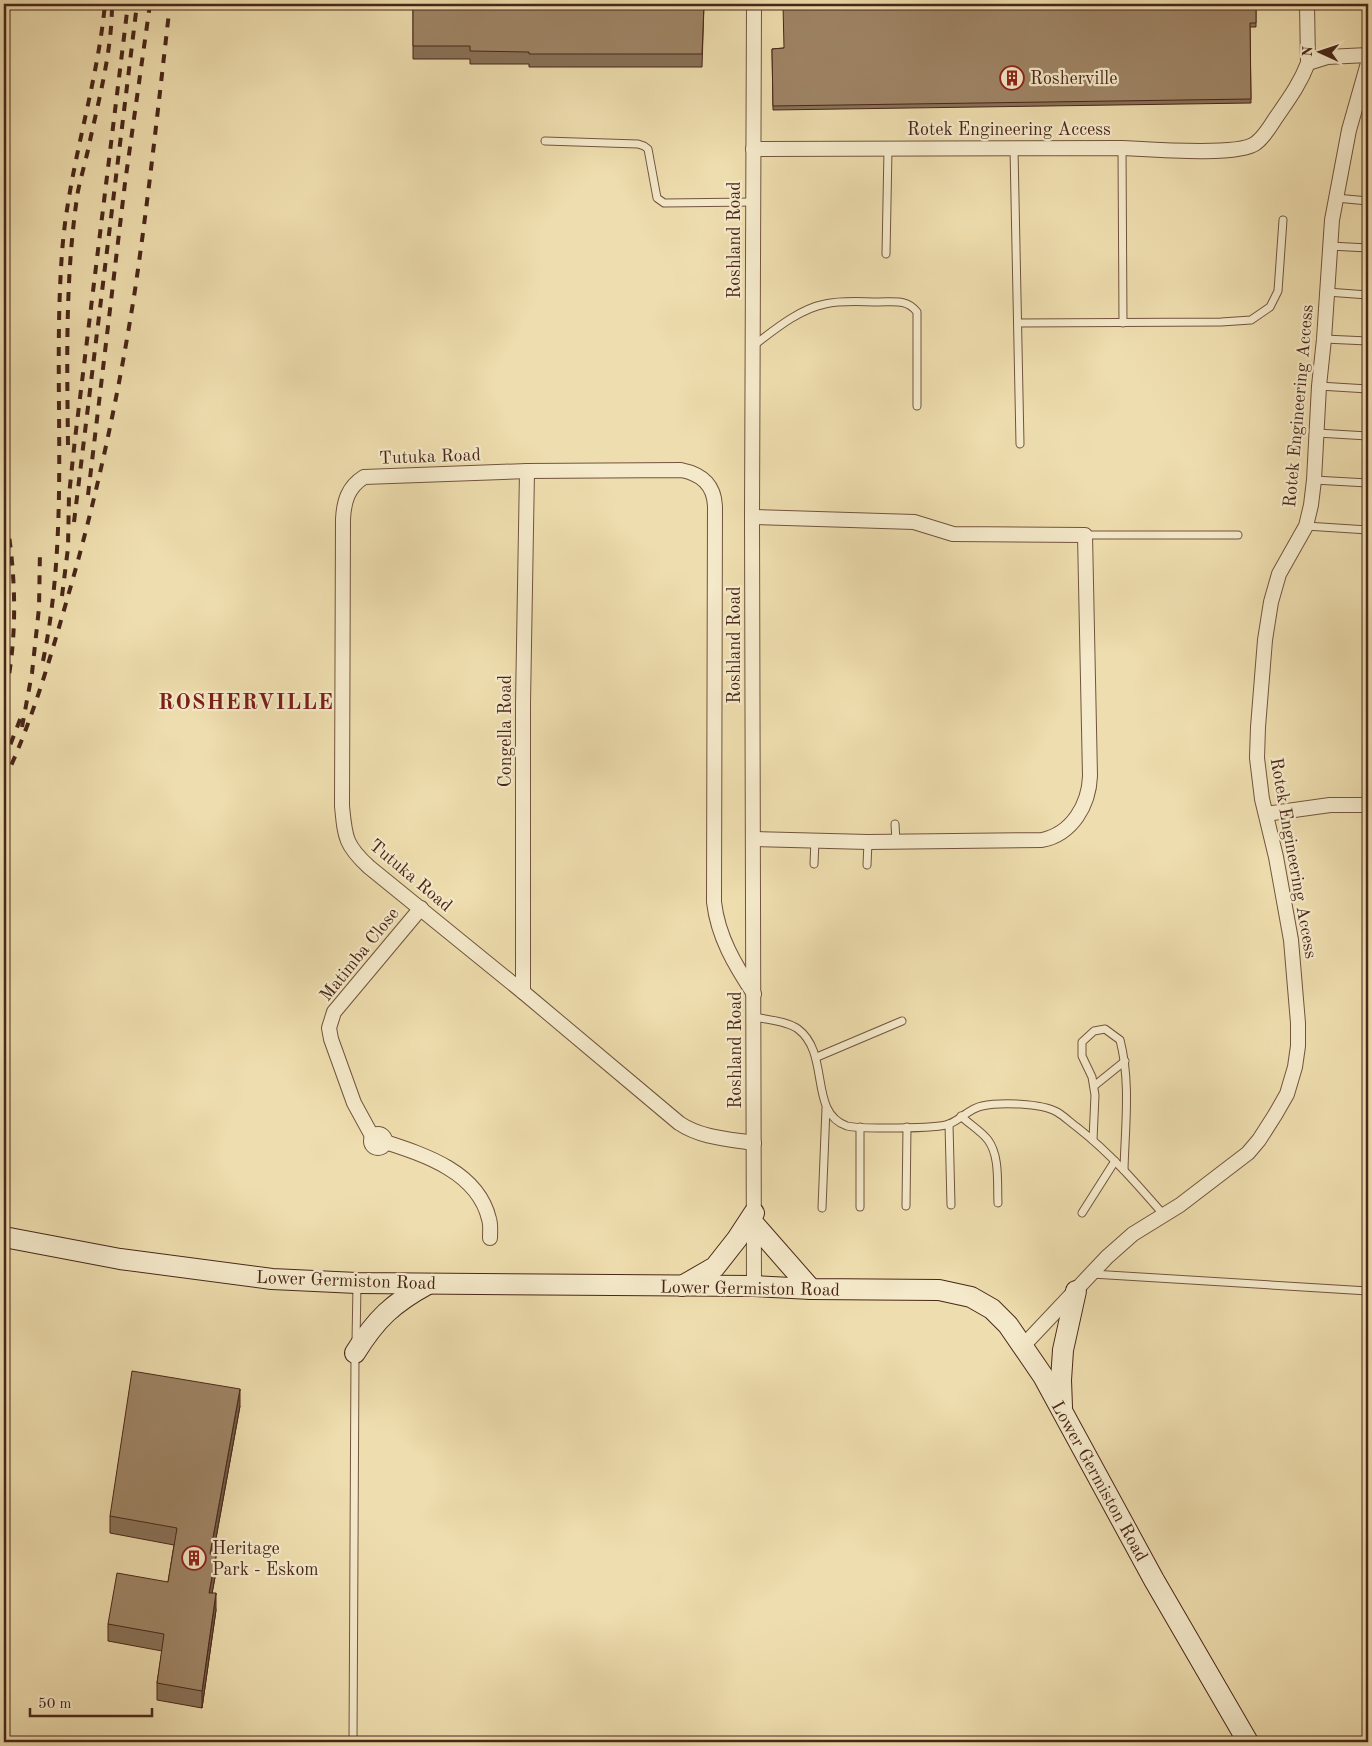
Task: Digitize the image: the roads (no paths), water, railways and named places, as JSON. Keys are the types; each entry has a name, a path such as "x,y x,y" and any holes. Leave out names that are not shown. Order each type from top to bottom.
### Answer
{"street":[{"name":"Roshland Road","path":"754,4 752,517 755,1017 754,1286"},
{"name":"Rotek Engineering Access","path":"754,149 1241,149 1256,144 1290,99 1301,80 1308,63 1307,4"},
{"path":"1308,63 1327,57 1368,55"},
{"name":"Rotek Engineering Access","path":"1023,1346 1107,1257 1133,1234 1180,1205 1248,1152 1259,1140 1276,1115 1287,1094 1295,1067 1298,1046 1298,1023 1292,940 1276,857 1262,799 1257,758 1265,640 1271,602 1279,574 1306,526 1311,505 1318,433 1319,386 1332,220 1349,130 1368,63"},
{"name":"Tutuka Road","path":"754,994 738,969 725,943 716,920 714,902 714,496 704,480 695,472 681,470 364,477 354,484 346,496 344,506 342,806 344,834 349,845 357,856 690,1130 712,1136 754,1143"},
{"name":"Congella Road","path":"523,992 523,704 527,472"},
{"path":"752,517 914,522 953,534 1085,535 1090,776 1083,808 1075,820 1052,838 1042,840 868,842 753,839"},
{"path":"1266,814 1330,805 1368,805"},
{"name":"Matimba Close","path":"421,908 334,1012 330,1022 331,1039 354,1103 379,1139 436,1162 454,1171 469,1184 482,1200 490,1219 490,1238"},
{"path":"680,1287 715,1267 754,1218 811,1289"},
{"name":"Lower Germiston Road","path":"4,1237 120,1259 272,1280 357,1283 429,1282 939,1290 980,1301 992,1309 1008,1325 1043,1376 1154,1580 1248,1742"},
{"path":"355,1353 369,1331 386,1312 406,1295 429,1282"},
{"path":"1062,1413 1060,1380 1063,1350 1076,1291"}],"lane":[{"path":"546,142 638,144 644,146 648,149 657,198 664,203 753,202"},
{"path":"1122,148 1123,323"},
{"path":"886,254 888,149"},
{"path":"1014,149 1020,444"},
{"path":"1336,198 1368,201"},
{"path":"1018,323 1221,322 1251,320 1270,307 1278,291 1283,220"},
{"path":"1330,246 1368,248"},
{"path":"1327,292 1368,295"},
{"path":"753,346 778,327 806,311 824,304 843,302 902,302 912,305 917,312 916,406"},
{"path":"1324,338 1368,341"},
{"path":"1319,386 1368,389"},
{"path":"1318,433 1368,436"},
{"path":"1314,480 1368,483"},
{"path":"1306,526 1368,530"},
{"path":"1085,535 1238,535"},
{"path":"895,824 896,841"},
{"path":"814,864 815,840"},
{"path":"867,865 868,842"},
{"path":"755,1017 798,1028 810,1041 816,1057 826,1108 822,1208"},
{"path":"816,1057 902,1021"},
{"path":"1093,1140 1094,1086 1082,1056 1082,1042 1094,1031 1105,1029 1120,1040 1125,1061 1127,1083 1124,1170"},
{"path":"1094,1086 1125,1061"},
{"path":"826,1108 834,1120 847,1126 928,1127 949,1124 981,1106 1020,1104 1044,1106 1057,1112 1093,1140 1124,1170 1163,1214"},
{"path":"961,1116 987,1139 993,1149 998,1202"},
{"path":"949,1124 951,1205"},
{"path":"860,1127 860,1207"},
{"path":"906,1206 907,1127"},
{"path":"1082,1213 1114,1161"},
{"path":"1092,1274 1368,1291"},
{"path":"353,1742 357,1283"}],"railway":[{"path":"43,661 51,610 59,508 59,304 62,253 70,190 96,67 105,4"},
{"path":"68,445 68,318 74,222 78,191 107,59 112,4"},
{"path":"62,596 68,548 69,495 75,439 128,4"},
{"path":"74,522 137,4"},
{"path":"88,495 125,183 150,4"},
{"path":"4,781 32,713 47,667 79,558 106,444 135,290 170,4"},
{"path":"4,503 11,554 14,602 12,652 4,702"},
{"path":"22,727 32,673 39,608 40,550"},
{"path":"4,761 21,717"}],"place":[{"name":"Rosherville","path":"1012,78"},
{"name":"Heritage Park - Eskom","path":"194,1558"}],"district":[{"name":"ROSHERVILLE","path":"246,701"}]}
